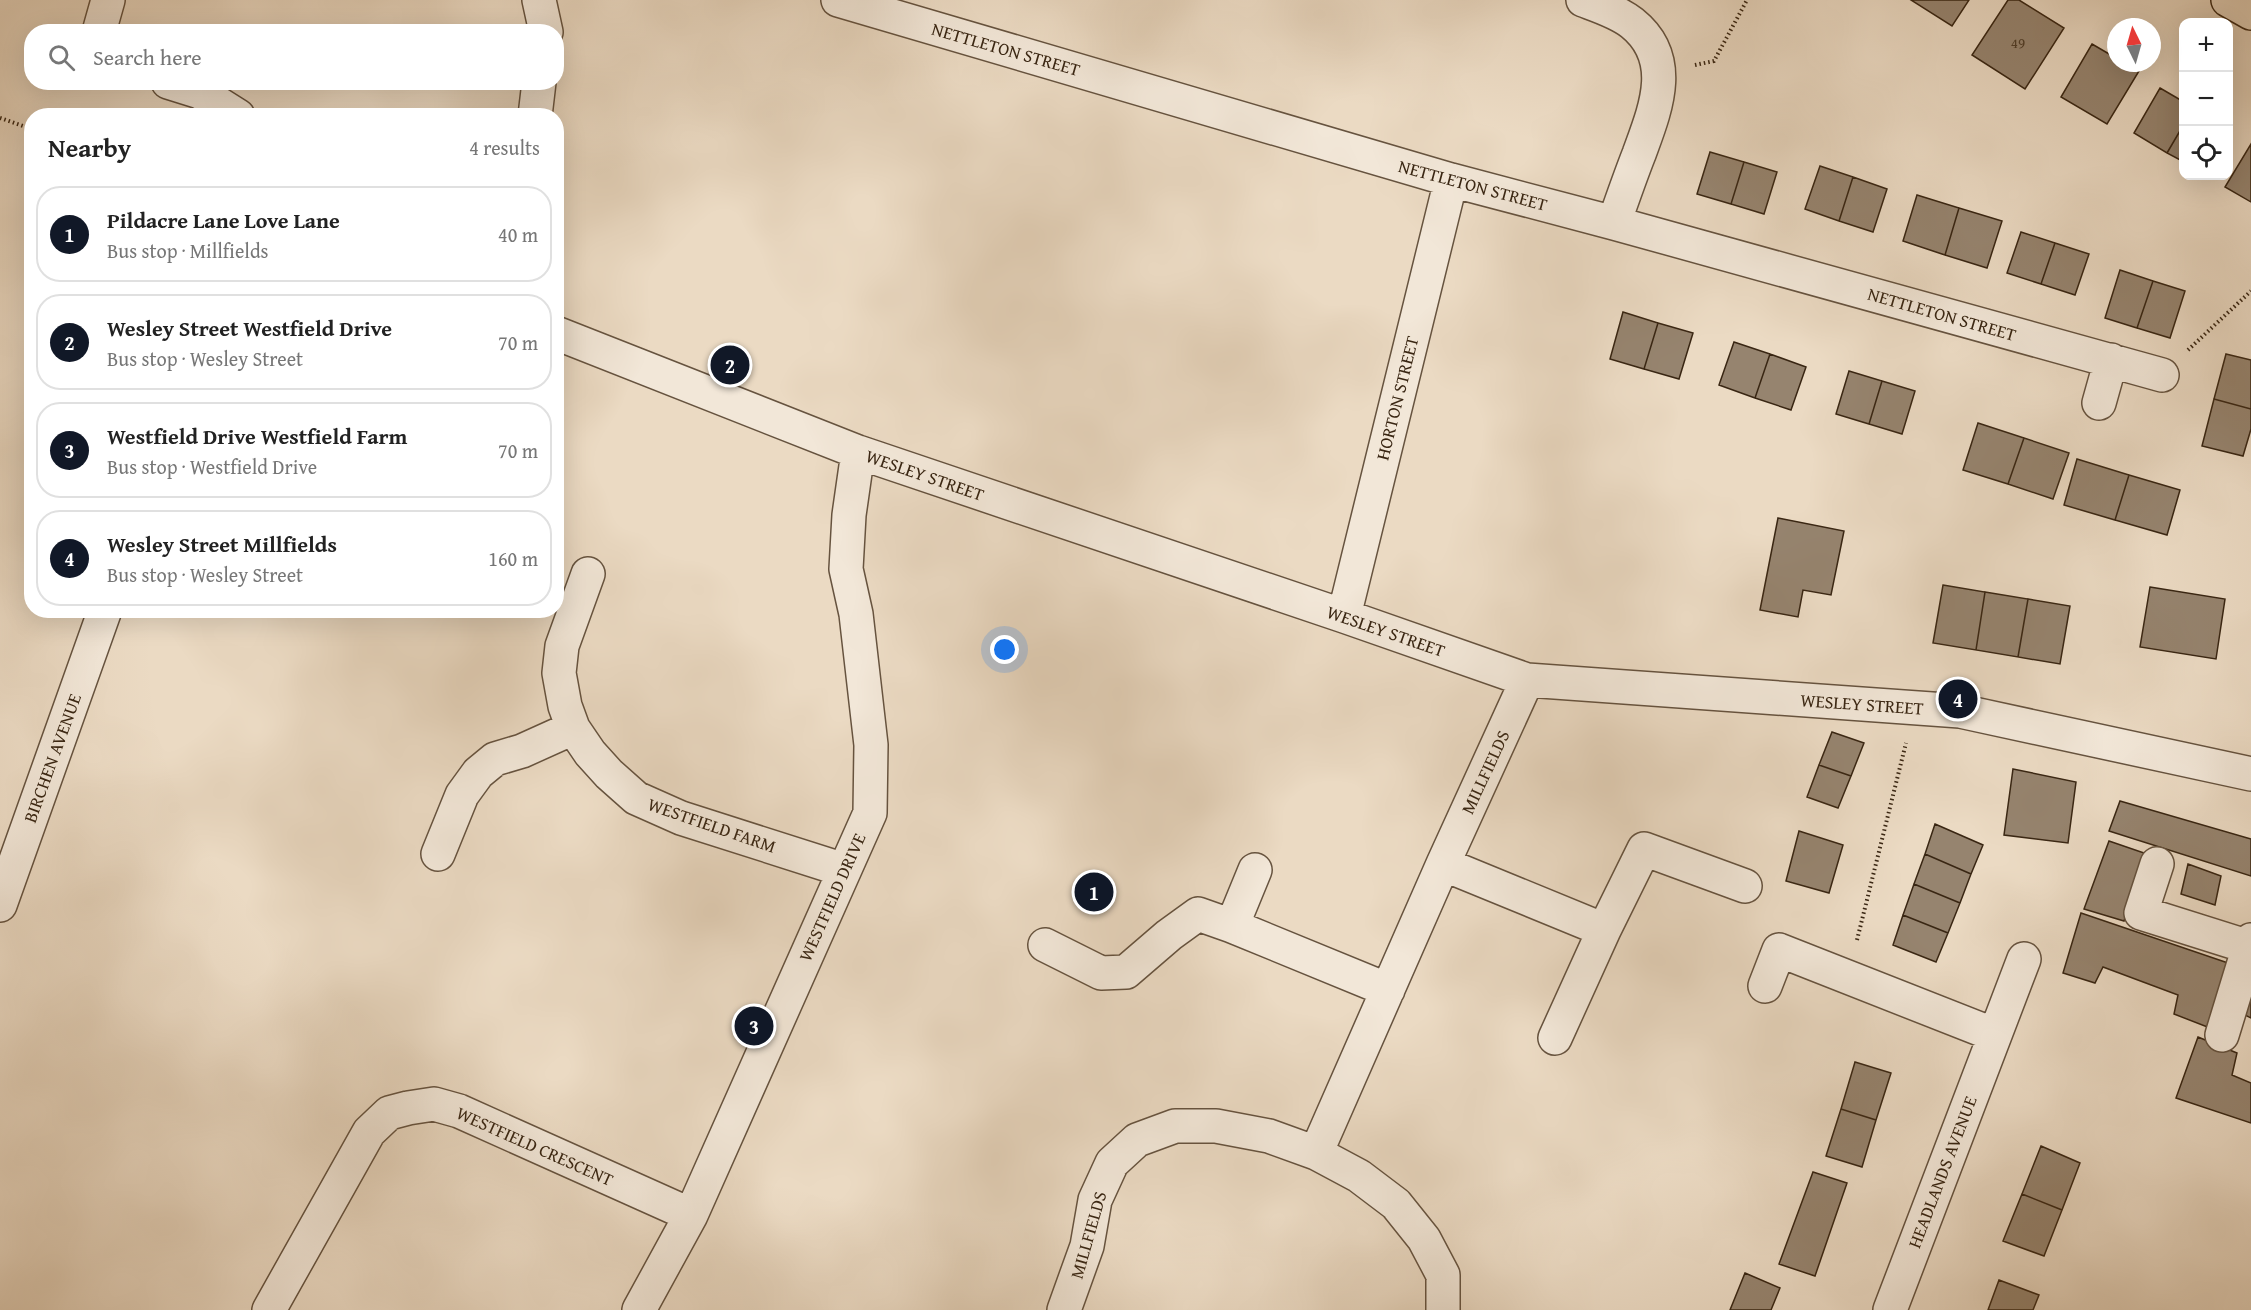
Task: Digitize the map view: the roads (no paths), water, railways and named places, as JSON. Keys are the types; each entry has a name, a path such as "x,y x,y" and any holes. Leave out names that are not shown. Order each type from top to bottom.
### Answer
{"main road":[{"path":"2228,0 2251,13"}],"street":[{"path":"101,24 108,0"},
{"path":"539,0 544,24"},
{"name":"NETTLETON STREET","path":"838,0 1451,180 2162,375"},
{"path":"1582,0 1632,23 1653,47 1659,72 1658,99 1614,223"},
{"path":"206,90 228,108"},
{"path":"536,108 538,90"},
{"name":"HORTON STREET","path":"1344,616 1451,180"},
{"name":"WESLEY STREET","path":"564,336 858,452 1527,680 1960,711 2251,774"},
{"path":"2099,403 2110,360"},
{"name":"WESTFIELD DRIVE","path":"639,1310 691,1215 870,813 871,745 856,614 846,568 849,516 858,452"},
{"name":"WESTFIELD FARM","path":"588,574 562,646 559,673 573,728 609,774 636,798 681,818 844,870"},
{"name":"BIRCHEN AVENUE","path":"0,905 102,618"},
{"name":"MILLFIELDS","path":"1316,1152 1527,680"},
{"path":"438,854 462,795 478,773 495,759 522,751 573,728"},
{"path":"1555,1038 1644,849 1745,886"},
{"path":"1443,864 1604,930"},
{"path":"2157,864 2141,913 2250,944 2222,1035"},
{"path":"1232,926 1255,870"},
{"path":"1046,945 1101,973 1126,972 1169,935 1198,914 1388,990"},
{"path":"1765,986 1779,950 1995,1035"},
{"name":"HEADLANDS AVENUE","path":"1890,1310 2024,959"},
{"name":"WESTFIELD CRESCENT","path":"269,1310 369,1132 389,1113 408,1108 434,1104 459,1111 691,1215"},
{"name":"MILLFIELDS","path":"1064,1310 1088,1246 1095,1200 1112,1163 1137,1140 1175,1126 1216,1126 1269,1136 1316,1152 1359,1176 1396,1204 1424,1239 1443,1275 1443,1310"}],"place":[{"name":"Wesley Street Westfield Drive","path":"730,365"},
{"name":"Wesley Street Millfields","path":"1958,699"},
{"name":"Pildacre Lane Love Lane","path":"1094,892"},
{"name":"Westfield Drive Westfield Farm","path":"754,1026"}]}
